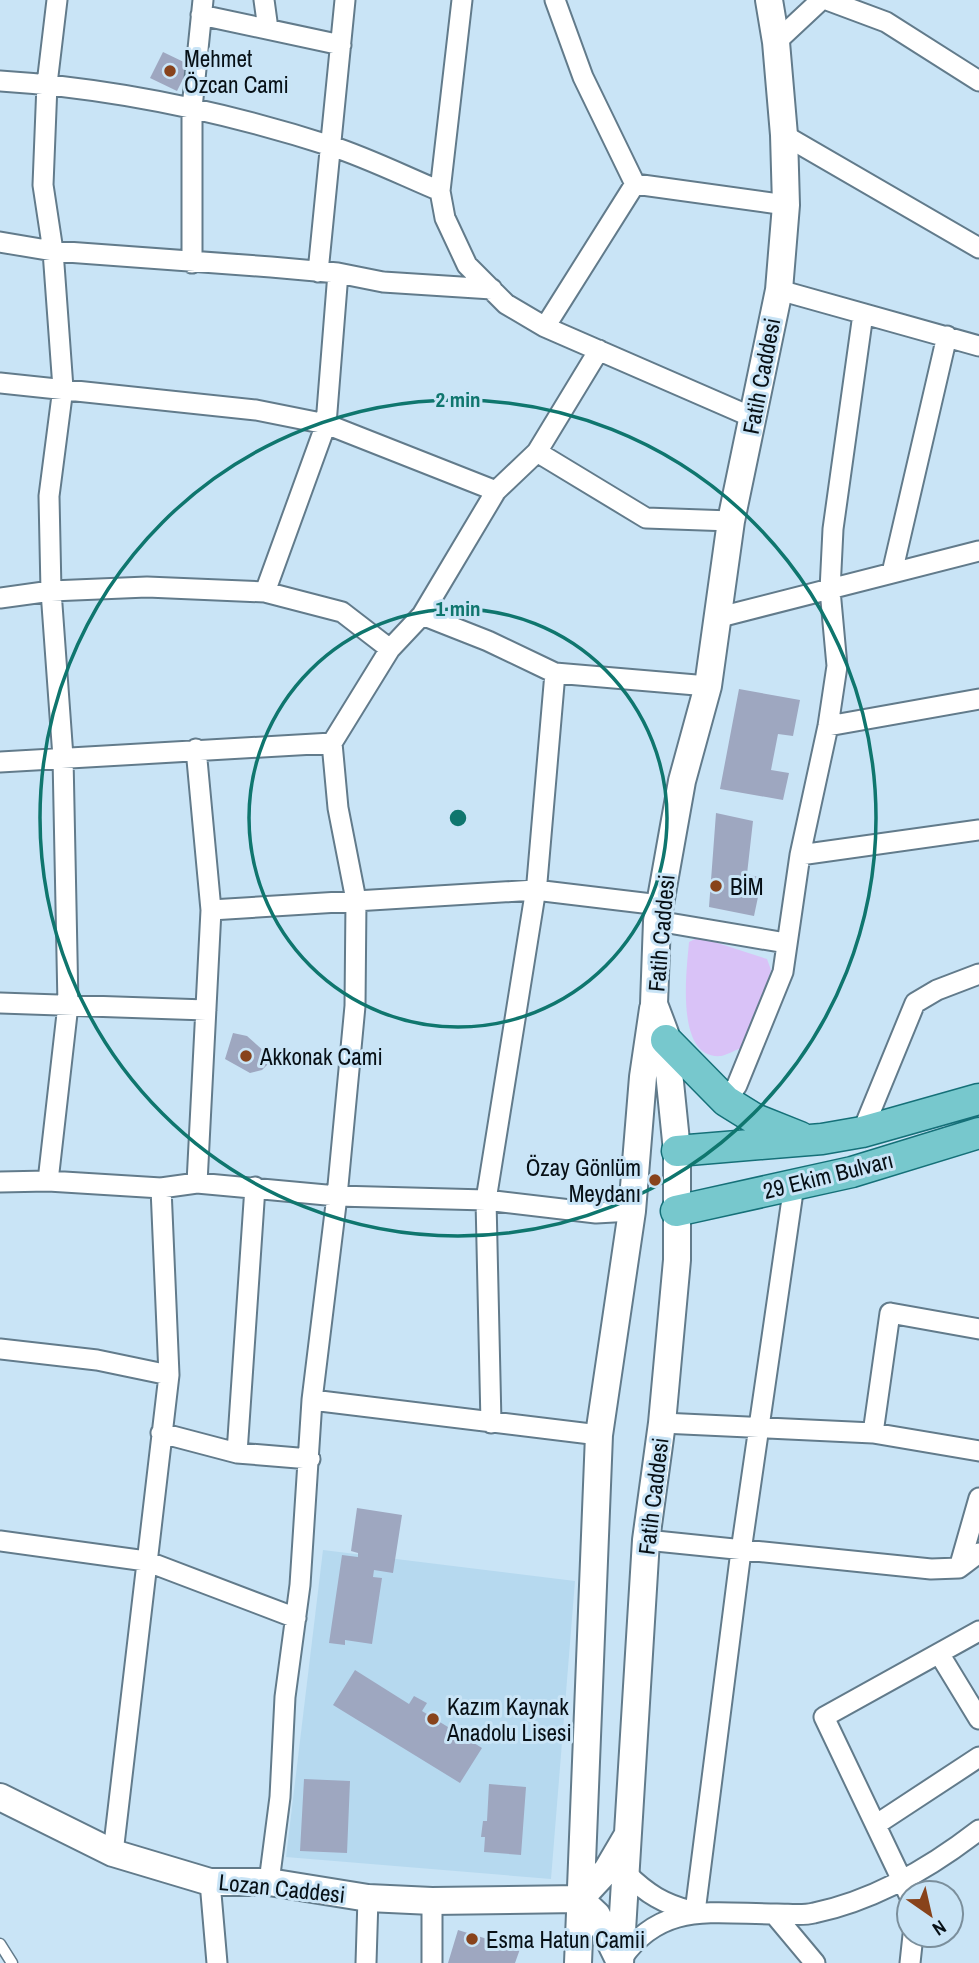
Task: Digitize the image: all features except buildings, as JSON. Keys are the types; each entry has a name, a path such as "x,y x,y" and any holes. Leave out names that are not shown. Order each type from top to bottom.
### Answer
{"main road":[{"name":"Fatih Caddesi","path":"620,1962 646,1540 662,1423 677,1260 677,1151 666,1040 654,1004 658,913 681,781 708,687 720,617 731,521 779,290 786,205 784,135 776,42 769,0"},
{"path":"578,1957 599,1436 632,1211 643,1077 654,1004"},
{"path":"666,1040 726,1101 755,1119 806,1140"},
{"name":"29 Ekim Bulvarı","path":"677,1151 806,1140 862,1132 979,1099"},
{"name":"29 Ekim Bulvarı","path":"676,1211 852,1172 978,1136"},
{"path":"638,1154 677,1151"},
{"path":"632,1211 676,1211"},
{"name":"Lozan Caddesi","path":"0,1797 113,1853 210,1881 269,1882 368,1898 432,1902 580,1899"},
{"path":"580,1899 607,1870 629,1829"},
{"path":"578,1957 574,1940 558,1918 529,1899 551,1887 582,1859"},
{"path":"580,1899 597,1915 620,1962"}],"street":[{"path":"48,1181 68,1005 63,757 51,591 49,496 62,388 53,251 43,185 47,84 57,0"},
{"path":"264,0 268,29"},
{"path":"265,592 326,424 332,147 345,0"},
{"path":"462,0 440,191 445,218 467,265 506,304 545,327 754,418"},
{"path":"555,0 583,77 635,184"},
{"path":"776,42 821,0"},
{"path":"827,0 886,22 979,81"},
{"path":"192,263 192,108 202,7 268,29 341,45"},
{"path":"0,81 47,84 192,108 332,147 440,191"},
{"path":"784,135 979,248"},
{"path":"635,184 786,205"},
{"path":"545,327 635,184"},
{"path":"0,242 53,251 328,273 383,282 492,289"},
{"path":"779,290 979,346"},
{"path":"726,1101 737,1085 783,972 800,855 828,726 836,666 830,590 833,529 863,314"},
{"path":"892,573 947,336"},
{"path":"269,1882 279,1797 285,1697 296,1618 310,1459 312,1400 337,1196 355,1006 356,900 338,808 332,743 390,649 422,615 496,491 537,452 598,351"},
{"path":"0,383 256,410 326,424 496,491"},
{"path":"537,452 646,518 731,521"},
{"path":"720,617 979,551"},
{"path":"0,598 51,591 147,587 265,592 342,612 390,649"},
{"path":"422,615 488,641 555,673 708,687"},
{"path":"491,1423 486,1199 535,890 555,673"},
{"path":"828,726 979,699"},
{"path":"0,762 332,743"},
{"path":"196,749 211,910 197,1183"},
{"path":"800,855 979,830"},
{"path":"211,910 535,890 658,913 786,943"},
{"path":"862,1132 915,1003 937,990 979,975"},
{"path":"0,1003 206,1010"},
{"path":"0,1182 48,1181 161,1188 197,1183 337,1196 486,1199 596,1213 632,1211"},
{"path":"695,1912 741,1551 794,1185"},
{"path":"237,1452 255,1187"},
{"path":"113,1853 169,1375 161,1188"},
{"path":"873,1433 890,1313 979,1329"},
{"path":"0,1349 97,1360 169,1375"},
{"path":"312,1400 599,1436"},
{"path":"662,1423 873,1433 979,1451"},
{"path":"161,1433 237,1452 310,1459"},
{"path":"960,1568 979,1498"},
{"path":"646,1540 932,1569 960,1568 979,1553"},
{"path":"0,1541 146,1561 296,1618"},
{"path":"902,1879 824,1717 940,1656 979,1631"},
{"path":"940,1656 979,1719"},
{"path":"877,1824 979,1758"},
{"path":"917,1879 979,1830"},
{"path":"627,1874 643,1890 663,1903 695,1912 811,1914 895,1891"},
{"path":"210,1881 217,1963"},
{"path":"366,1963 368,1898"},
{"path":"432,1902 432,1963"},
{"path":"620,1962 653,1925 695,1912"},
{"path":"774,1914 815,1963"}],"lane":[{"path":"0,1944 12,1963"}],"shaded area":[{"path":"699,937 767,959 771,970 754,1023 741,1048 721,1056 706,1053 696,1044 690,1029 686,991 689,942"},
{"name":"Kazım Kaynak Anadolu Lisesi","path":"323,1550 575,1581 551,1879 286,1857"}],"place":[{"name":"Mehmet Özcan Cami","path":"170,71"},
{"name":"BİM","path":"716,886"},
{"name":"Akkonak Cami","path":"246,1056"},
{"name":"Özay Gönlüm Meydanı","path":"655,1180"},
{"name":"Kazım Kaynak Anadolu Lisesi","path":"433,1719"},
{"name":"Esma Hatun Camii","path":"472,1939"}]}
